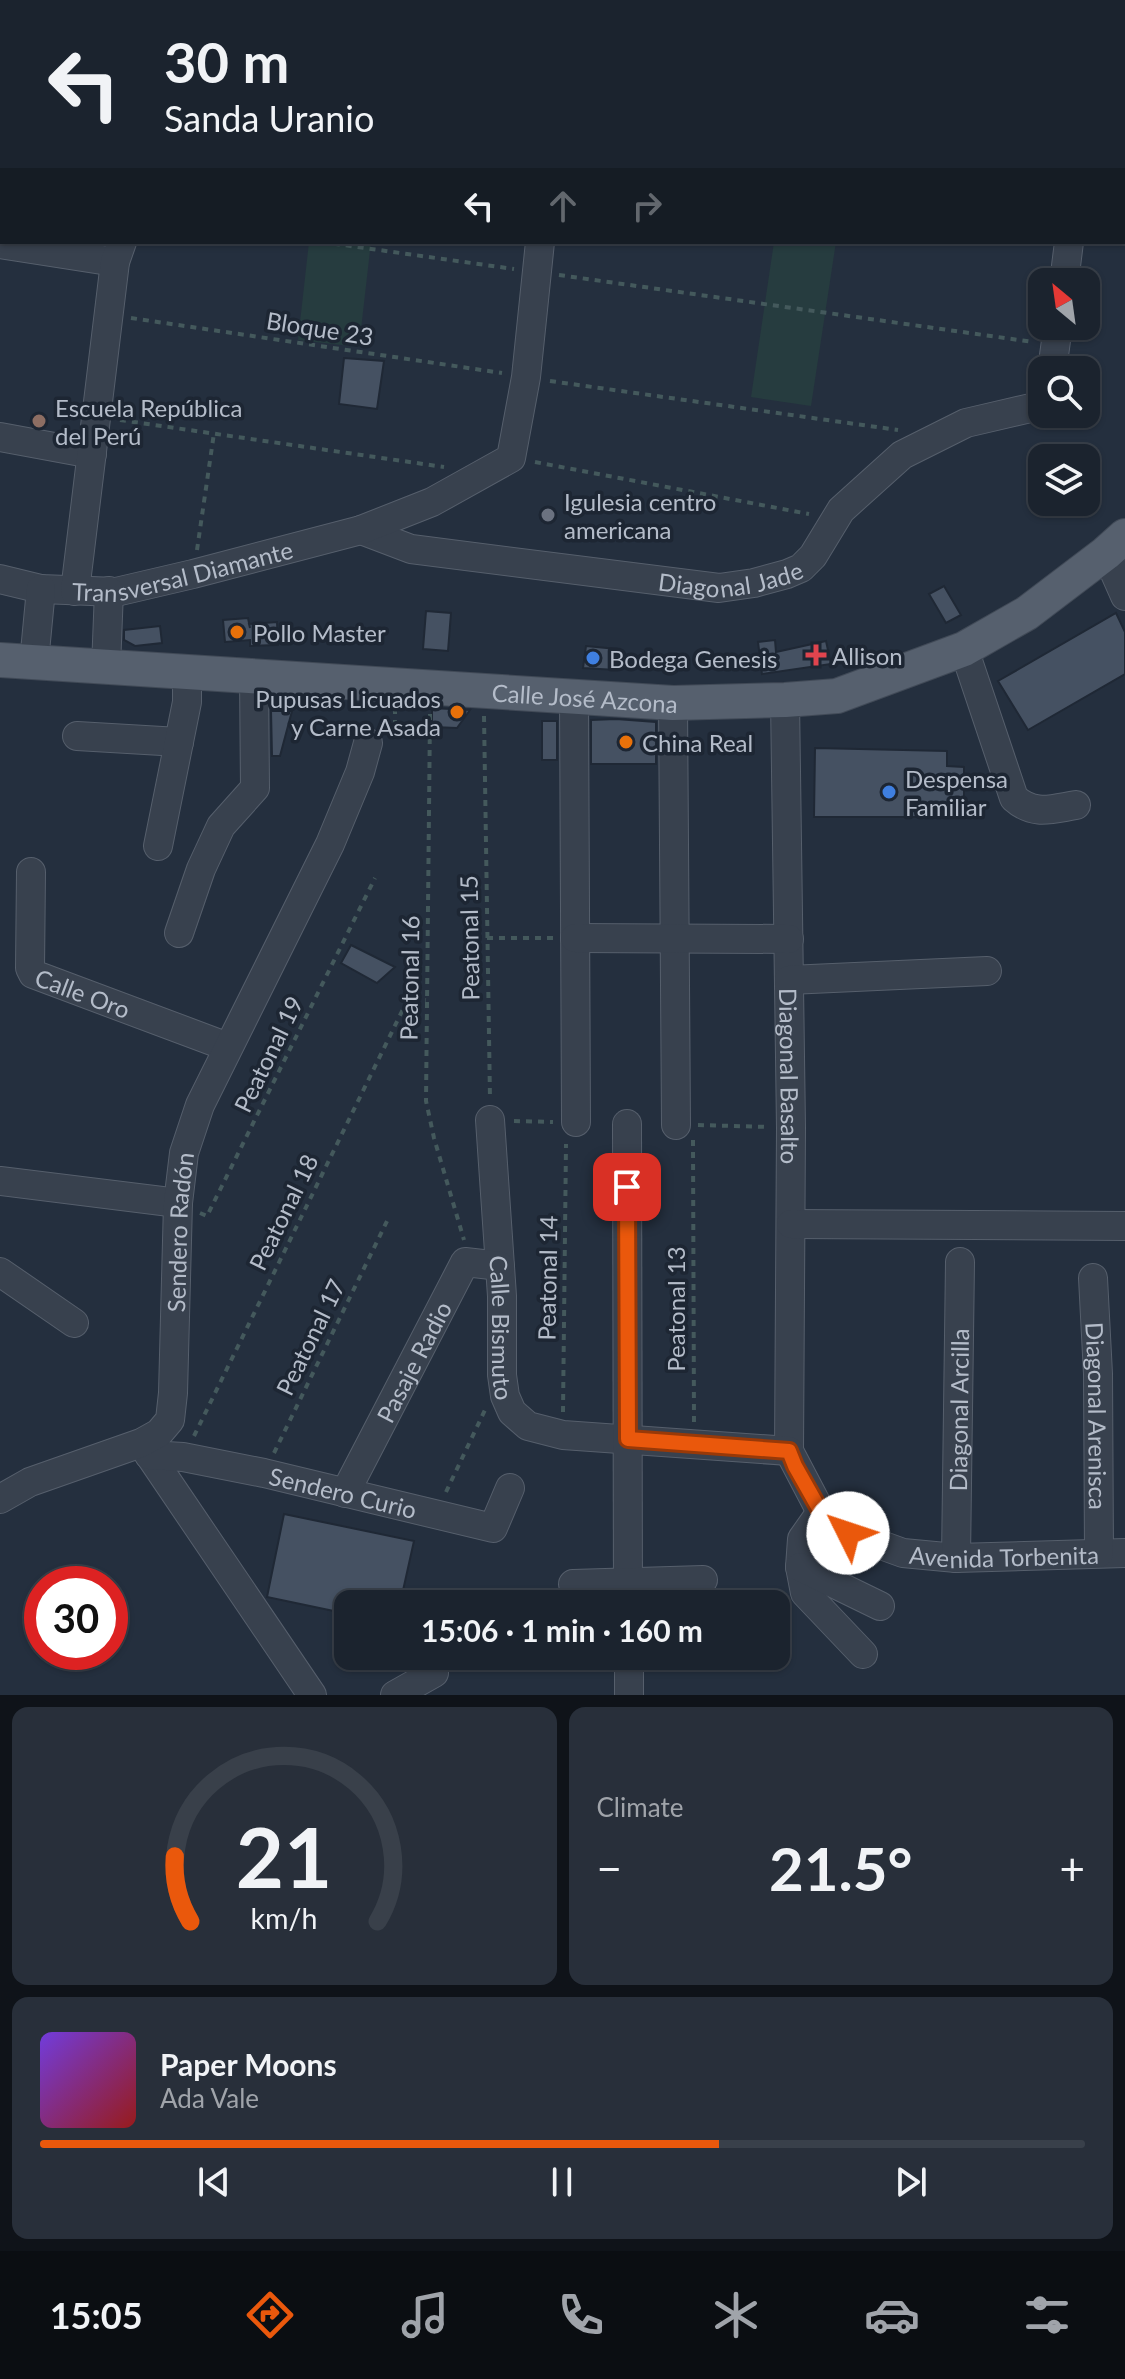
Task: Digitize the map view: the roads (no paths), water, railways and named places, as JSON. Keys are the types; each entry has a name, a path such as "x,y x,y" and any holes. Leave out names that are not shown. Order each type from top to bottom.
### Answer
{"main road":[{"name":"Calle José Azcona","path":"0,660 673,703 837,696 964,649 1027,613 1117,549"}],"street":[{"path":"0,244 114,252 75,591"},
{"name":"Transversal Diamante","path":"0,579 41,589 109,591 193,574 361,530 432,502 511,458 526,377 540,244"},
{"path":"1066,268 1069,244"},
{"name":"Diagonal Jade","path":"361,530 411,549 719,588 754,583 801,568 813,556 841,510 902,455 966,423 1028,409"},
{"path":"0,437 92,454"},
{"path":"1117,549 1125,596"},
{"path":"34,662 41,589"},
{"path":"106,667 109,591"},
{"path":"964,649 1014,798 1025,808 1045,810 1076,805"},
{"path":"158,846 187,702 187,672"},
{"path":"179,933 201,869 221,826 255,788 254,676"},
{"path":"572,1130 574,698"},
{"name":"Diagonal Basalto","path":"785,700 791,1224 789,1451"},
{"path":"673,703 675,938 684,1125"},
{"path":"77,736 179,742"},
{"name":"Sendero Radón","path":"145,1449 170,1420 178,1203 184,1153 200,1105 330,844 360,772 368,743"},
{"name":"Calle Oro","path":"31,872 30,968 33,974 228,1047"},
{"path":"575,938 789,939"},
{"path":"789,980 987,971"},
{"name":"Calle Bismuto","path":"490,1120 500,1266 502,1375 505,1396 512,1412 528,1426 563,1435 789,1451"},
{"path":"627,1124 628,1590"},
{"path":"0,1181 178,1203"},
{"path":"791,1224 1125,1226"},
{"name":"Pasaje Radio","path":"345,1493 465,1262 500,1266"},
{"name":"Diagonal Arcilla","path":"956,1558 960,1262"},
{"path":"0,1272 74,1323"},
{"name":"Diagonal Arenisca","path":"1093,1278 1112,1374 1112,1553"},
{"path":"0,1499 30,1482 145,1449 312,1695"},
{"name":"Sendero Curio","path":"145,1449 264,1473 493,1528 510,1488"},
{"name":"Avenida Torbenita","path":"789,1451 821,1512 848,1533 903,1553 956,1558 1112,1553"},
{"path":"821,1512 802,1539 800,1567 805,1593 863,1654"},
{"path":"800,1567 880,1606"},
{"path":"649,1590 703,1580"},
{"path":"573,1584 606,1590"},
{"path":"629,1670 629,1695"},
{"path":"395,1695 434,1673"}],"place":[{"name":"Escuela República del Perú","path":"39,421"},
{"name":"Igulesia centro americana","path":"548,515"},
{"name":"Pollo Master","path":"237,632"},
{"name":"Allison","path":"816,655"},
{"name":"Bodega Genesis","path":"593,658"},
{"name":"Pupusas Licuados y Carne Asada","path":"457,712"},
{"name":"China Real","path":"626,742"},
{"name":"Despensa Familiar","path":"889,792"}]}
